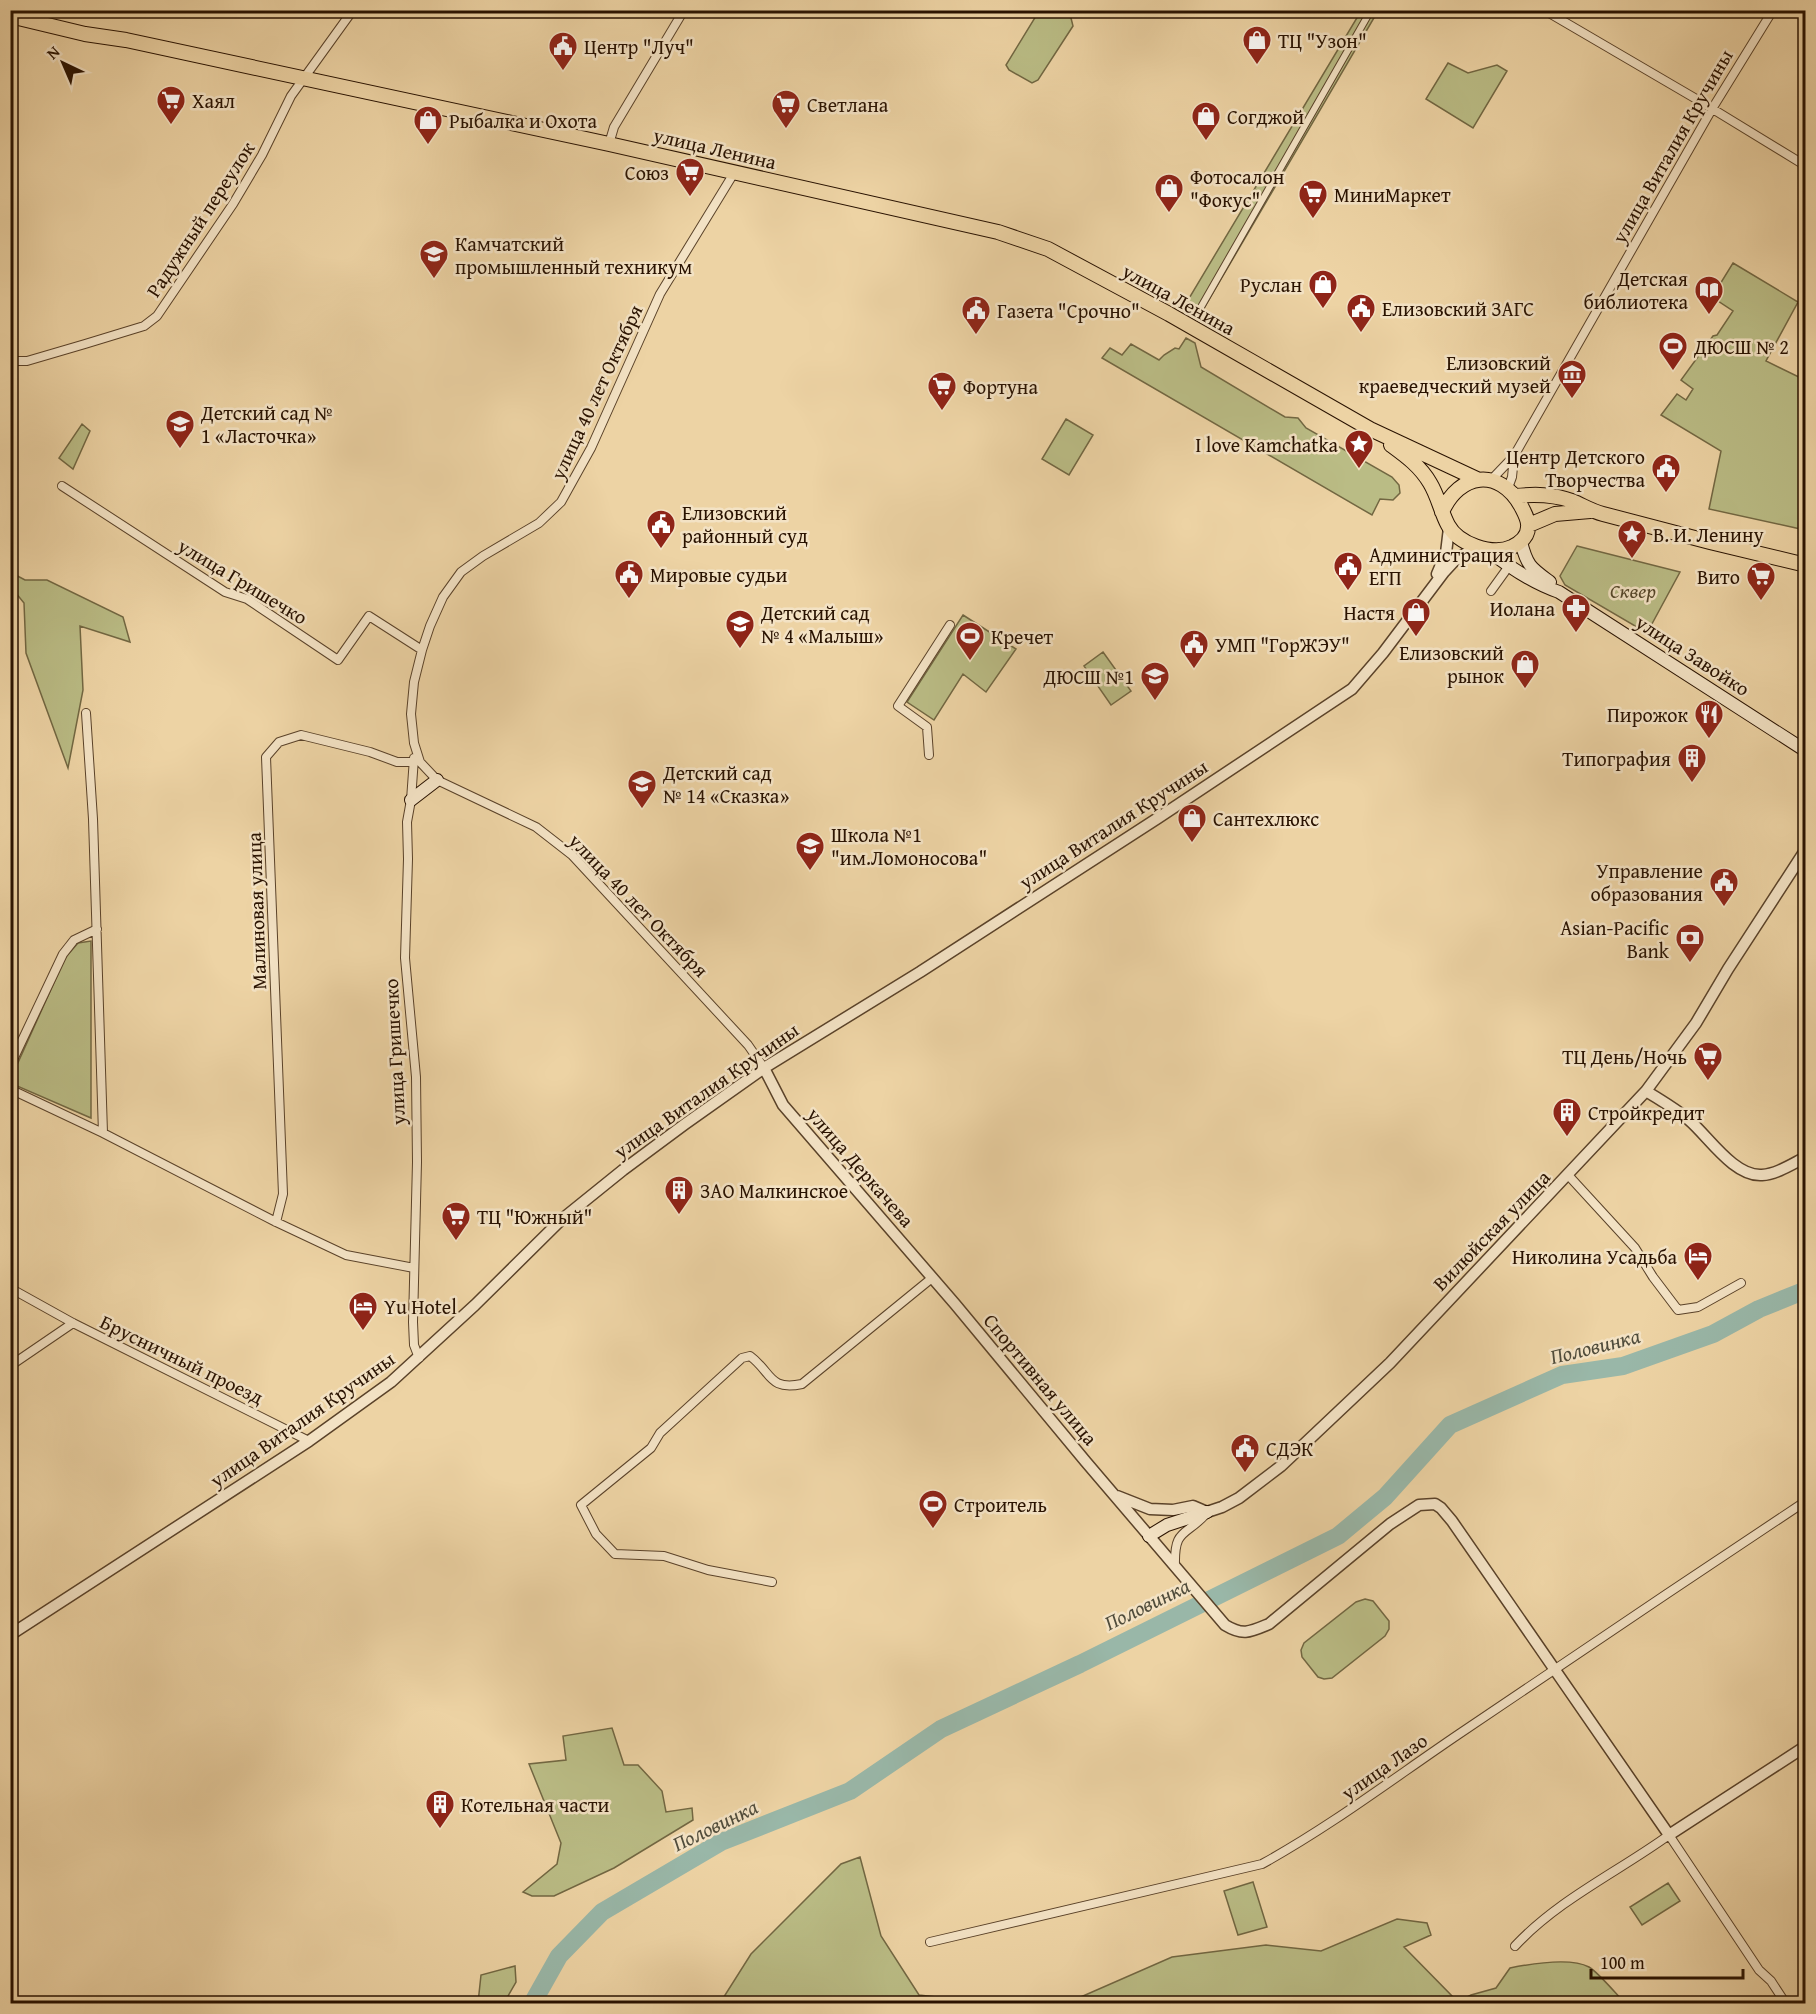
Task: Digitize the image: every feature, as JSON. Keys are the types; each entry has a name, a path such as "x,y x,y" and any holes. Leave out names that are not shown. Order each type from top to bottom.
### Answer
{"main road":[{"name":"улица Ленина","path":"10,16 85,34 126,40 609,144 998,232 1048,249 1168,314 1370,429 1484,480"},
{"name":"улица Ленина","path":"1370,429 1415,462 1430,484 1442,512"},
{"path":"1512,492 1528,525 1521,542 1508,548 1483,549 1449,528 1442,512 1454,492 1484,480 1512,492 1542,494 1572,501 1591,511 1806,565"},
{"path":"1528,525 1555,514 1591,511"},
{"name":"улица Завойко","path":"1521,542 1525,559 1533,570 1550,582 1558,592"},
{"name":"улица Завойко","path":"1483,549 1509,566 1558,592 1806,751"},
{"path":"411,800 437,780"},
{"path":"1149,1536 1167,1525 1208,1512"}],"street":[{"name":"Радужный переулок","path":"10,361 27,361 93,342 144,326 157,316 233,204 262,155 291,96 353,10"},
{"path":"609,144 614,127 684,10"},
{"path":"1197,314 1371,10"},
{"path":"1544,10 1806,166"},
{"name":"улица Виталия Кручины","path":"1484,480 1514,456 1712,109 1773,10"},
{"name":"улица 40 лет Октября","path":"734,172 660,294 591,448 561,502 539,523 483,556 461,572 438,607 422,651 414,682 411,714 414,743 420,762 437,780 536,827 572,855 748,1044 764,1068"},
{"name":"улица Виталия Кручины","path":"1512,492 1514,456"},
{"name":"улица Гришечко","path":"62,486 225,592 247,599 338,660 369,616 422,651"},
{"name":"улица Виталия Кручины","path":"1429,590 1446,553 1449,528"},
{"name":"улица Виталия Кручины","path":"10,1635 309,1441 391,1382 587,1198 657,1144 764,1068 920,972 1353,688 1456,559 1483,549"},
{"path":"1491,591 1509,566"},
{"path":"929,754 927,727 898,706 950,625"},
{"path":"86,712 93,819 103,1133"},
{"name":"Малиновая улица","path":"276,1222 283,1194 266,757 279,742 302,735 370,752 397,762 414,762"},
{"name":"улица Гришечко","path":"414,743 411,800 407,822 405,958 416,1077 414,1345 419,1358"},
{"name":"Вилюйская улица","path":"1208,1512 1239,1498 1281,1466 1390,1364 1646,1091 1696,1023 1728,969 1806,849"},
{"path":"10,1066 63,954 74,940 97,929"},
{"name":"улица Деркачева","path":"764,1068 783,1105 935,1281"},
{"path":"10,1086 12,1090 346,1255 414,1268"},
{"path":"1646,1091 1689,1119 1717,1149 1749,1173 1762,1175 1776,1172 1806,1157"},
{"path":"1568,1175 1635,1248 1678,1310 1698,1307 1741,1283"},
{"path":"772,1582 708,1570 664,1556 615,1554 596,1534 581,1505 651,1448 660,1433 742,1358 750,1356 780,1385 801,1384 935,1281"},
{"name":"Спортивная улица","path":"935,1281 1225,1625 1236,1632 1248,1633 1269,1624 1390,1524 1419,1505 1435,1504 1452,1521 1554,1669"},
{"name":"Брусничный проезд","path":"10,1288 73,1323 309,1441"},
{"name":"Брусничный проезд","path":"10,1366 73,1323"},
{"path":"1116,1496 1150,1509 1173,1510 1193,1506 1208,1512 1183,1531 1175,1547 1178,1569"},
{"name":"улица Лазо","path":"930,1941 1262,1864 1335,1820 1554,1669 1806,1501"},
{"path":"1554,1669 1669,1834 1759,1970 1771,1981 1786,2004"},
{"path":"1515,1946 1532,1928 1556,1909 1806,1746"}],"green space":[{"path":"1039,11 1059,11 1071,18 1073,26 1038,80 1032,83 1009,70 1006,65"},
{"path":"1361,11 1378,11 1200,315 1185,305"},
{"path":"1448,63 1468,73 1497,65 1507,71 1473,128 1426,99"},
{"path":"1733,263 1798,302 1766,361 1805,380 1805,530 1709,509 1721,451 1661,415 1677,394 1686,400 1693,389 1681,380 1733,311 1712,297"},
{"path":"1186,338 1195,343 1201,367 1285,417 1298,418 1306,428 1392,477 1399,485 1400,493 1393,500 1380,499 1372,515 1102,358 1110,348 1122,355 1131,344 1159,360 1175,348 1179,349"},
{"path":"1066,419 1093,435 1069,475 1042,459"},
{"path":"82,424 90,431 73,469 59,458"},
{"name":"Сквер","path":"1577,546 1680,572 1647,633 1565,585 1560,576"},
{"path":"10,572 25,580 47,580 123,617 130,642 80,626 83,690 68,768 26,653 24,603 11,587"},
{"name":"Кречет","path":"963,615 1016,649 986,692 963,674 934,720 907,702"},
{"path":"1103,652 1131,691 1111,705 1084,666"},
{"path":"91,941 91,1118 17,1086 12,1076 65,958 78,943"},
{"path":"1365,1599 1373,1601 1389,1621 1389,1629 1385,1636 1332,1678 1318,1677 1302,1657 1301,1650 1304,1643 1356,1602"},
{"path":"612,1728 624,1765 638,1765 662,1791 666,1812 692,1808 693,1820 614,1868 554,1896 532,1896 523,1892 557,1864 561,1843 529,1764 566,1760 563,1736"},
{"path":"860,1857 881,1936 919,1995 988,2003 720,2003 751,1954 841,1864"},
{"path":"1253,1882 1267,1927 1238,1935 1224,1891"},
{"path":"1668,1883 1680,1901 1642,1925 1630,1907"},
{"path":"1397,1919 1427,1923 1431,1935 1404,1947 1458,2002 1471,1995 1496,1988 1510,1968 1539,1963 1571,1962 1593,1970 1625,2003 1067,2003 1172,1957 1266,1945 1321,1951"},
{"path":"515,1966 516,1982 504,2003 478,2003 481,1975"}],"waterway":[{"name":"Половинка","path":"532,2004 559,1956 602,1912 721,1842 850,1791 941,1729 1080,1664 1338,1536 1385,1497 1450,1425 1562,1375 1623,1366 1713,1334 1759,1309 1806,1290"}],"place":[{"name":"ТЦ \"Узон\"","path":"1257,66"},
{"name":"Центр \"Луч\"","path":"563,72"},
{"name":"Хаял","path":"171,126"},
{"name":"Светлана","path":"786,130"},
{"name":"Согджой","path":"1206,142"},
{"name":"Рыбалка и Охота","path":"428,146"},
{"name":"Союз","path":"690,198"},
{"name":"Фотосалон \"Фокус\"","path":"1169,214"},
{"name":"МиниМаркет","path":"1313,220"},
{"name":"Камчатский промышленный техникум","path":"434,280"},
{"name":"Руслан","path":"1323,310"},
{"name":"Детская библиотека","path":"1709,316"},
{"name":"Елизовский ЗАГС","path":"1361,334"},
{"name":"Газета \"Срочно\"","path":"976,336"},
{"name":"ДЮСШ № 2","path":"1673,372"},
{"name":"Елизовский краеведческий музей","path":"1572,400"},
{"name":"Фортуна","path":"942,412"},
{"name":"Детский сад № 1 «Ласточка»","path":"180,450"},
{"name":"I love Kamchatka","path":"1359,470"},
{"name":"Центр Детского Творчества","path":"1666,494"},
{"name":"Елизовский районный суд","path":"661,550"},
{"name":"В. И. Ленину","path":"1632,560"},
{"name":"Администрация ЕГП","path":"1348,592"},
{"name":"Мировые судьи","path":"629,600"},
{"name":"Вито","path":"1761,602"},
{"name":"Иолана","path":"1576,634"},
{"name":"Настя","path":"1416,638"},
{"name":"Детский сад № 4 «Малыш»","path":"740,650"},
{"name":"Кречет","path":"970,662"},
{"name":"УМП \"ГорЖЭУ\"","path":"1194,670"},
{"name":"Елизовский рынок","path":"1525,690"},
{"name":"ДЮСШ №1","path":"1155,702"},
{"name":"Пирожок","path":"1709,740"},
{"name":"Типография","path":"1692,784"},
{"name":"Детский сад № 14 «Сказка»","path":"642,810"},
{"name":"Сантехлюкс","path":"1192,844"},
{"name":"Школа №1 \"им.Ломоносова\"","path":"810,872"},
{"name":"Управление образования","path":"1724,908"},
{"name":"Asian-Pacific Bank","path":"1690,964"},
{"name":"ТЦ День/Ночь","path":"1708,1082"},
{"name":"Стройкредит","path":"1567,1138"},
{"name":"ЗАО Малкинское","path":"679,1216"},
{"name":"ТЦ \"Южный\"","path":"456,1242"},
{"name":"Николина Усадьба","path":"1698,1282"},
{"name":"Yu Hotel","path":"363,1332"},
{"name":"СДЭК","path":"1245,1474"},
{"name":"Строитель","path":"933,1530"},
{"name":"Котельная части","path":"440,1830"}]}
